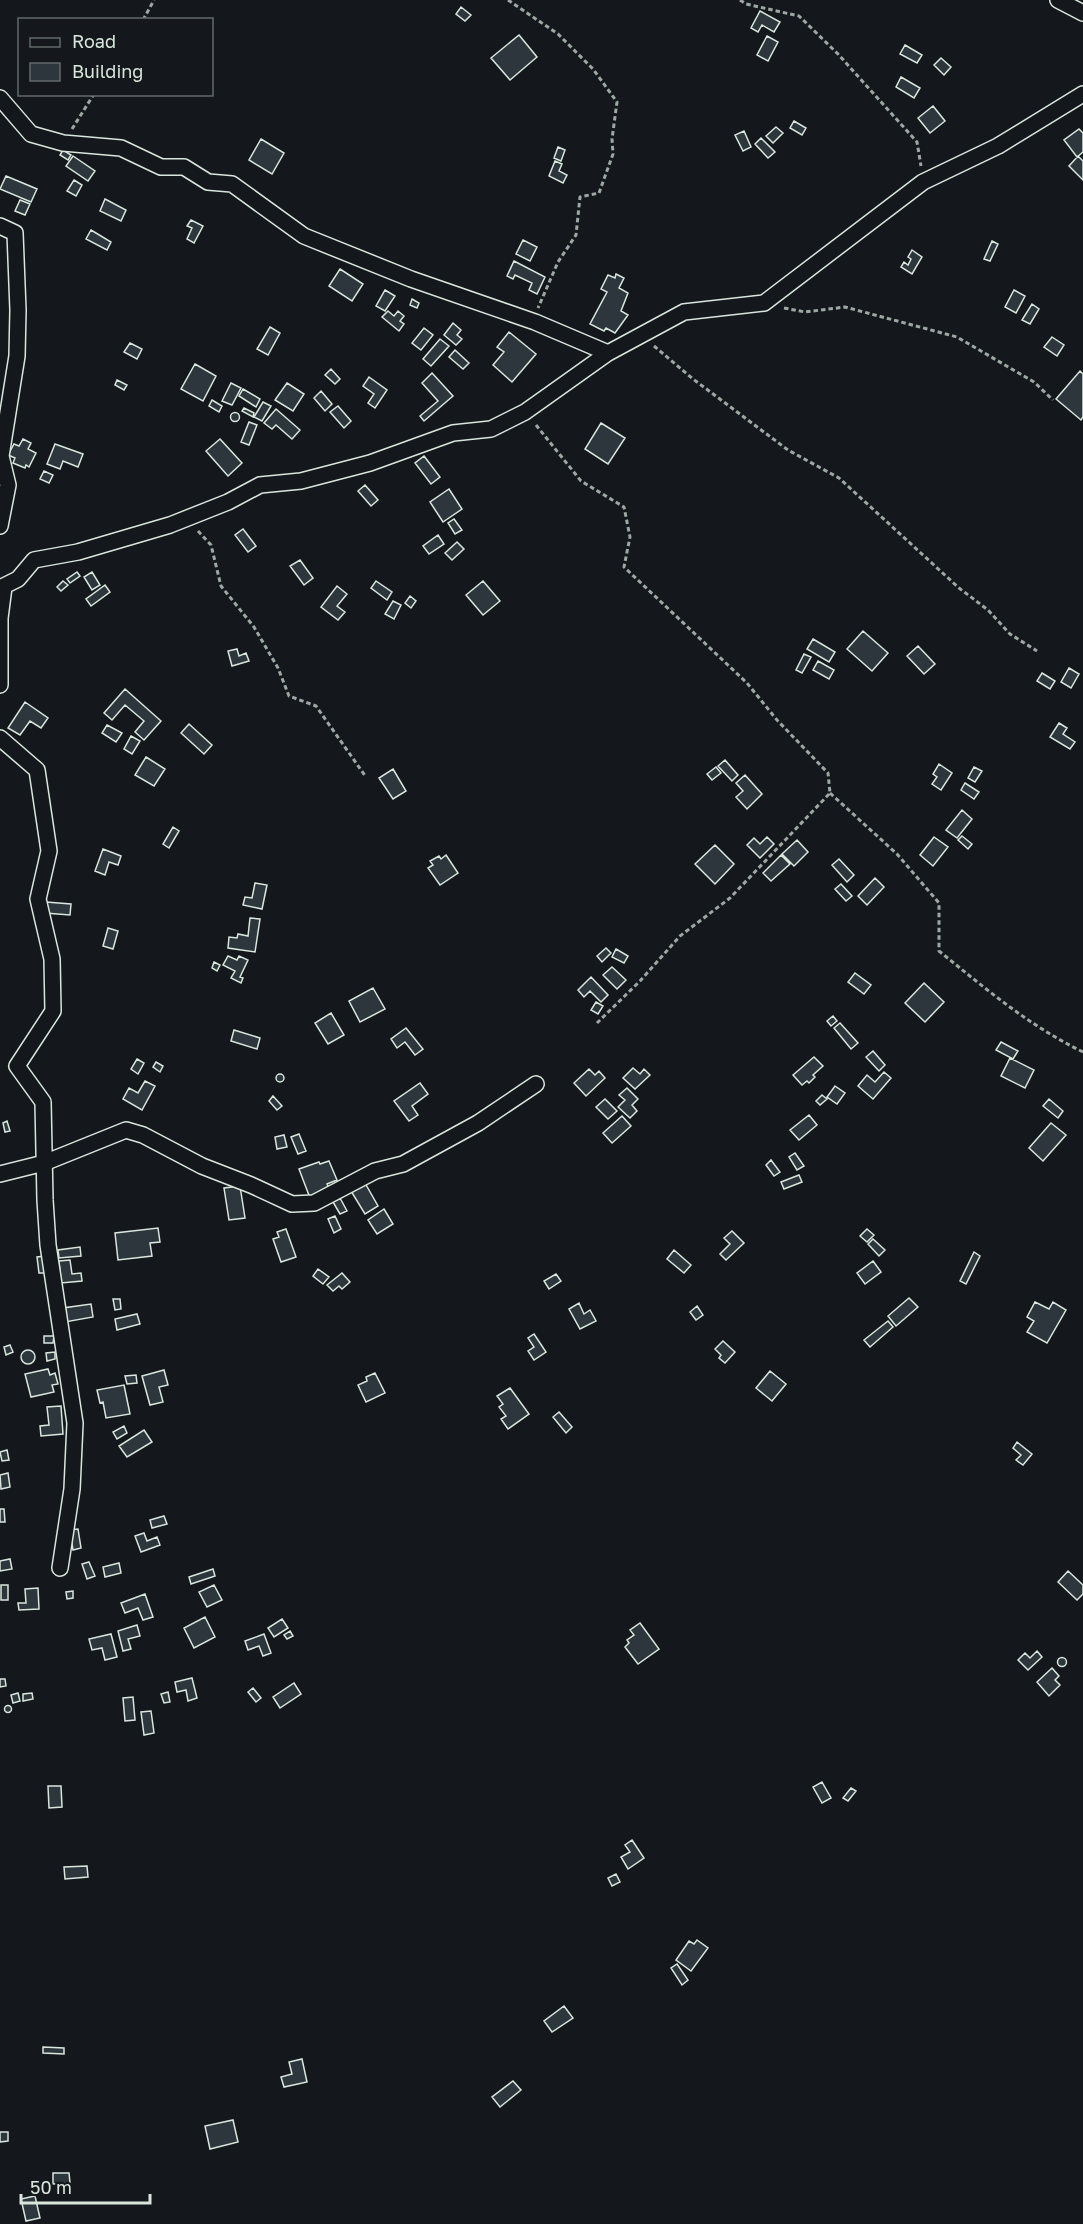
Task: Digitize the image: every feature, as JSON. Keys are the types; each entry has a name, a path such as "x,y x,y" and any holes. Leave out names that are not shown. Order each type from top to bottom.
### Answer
{"street":[{"path":"1058,0 1083,13"},
{"path":"0,685 2,588 18,579 34,560 78,552 187,518 228,502 260,485 301,481 370,463 453,433 490,429 525,412 608,353 684,312 764,303 923,182 998,146 1083,94"},
{"path":"0,98 31,134 63,143 122,148 161,166 184,167 208,182 232,184 304,236 411,279 535,322 608,353"},
{"path":"0,226 15,233 18,310 17,356 1,456 8,485 0,526"},
{"path":"0,738 37,770 49,851 38,899 52,959 53,1011 17,1066 43,1102 48,1245 75,1423 72,1489 60,1568"},
{"path":"0,1174 44,1163 126,1130 143,1135 202,1166 292,1204 314,1203 375,1171 403,1164 478,1123 536,1083"}],"path":[{"path":"144,18 154,0"},
{"path":"508,0 558,34 593,69 617,102 612,139 613,154 599,193 580,197 576,235 558,262 537,308 535,322"},
{"path":"740,0 746,4 799,16 838,54 917,142 923,182"},
{"path":"63,143 93,96"},
{"path":"764,303 805,312 845,307 957,337 1034,382 1053,400"},
{"path":"641,335 693,379 788,450 838,478 959,588 988,610 1010,634 1036,651"},
{"path":"525,412 581,481 624,507 630,537 624,567 747,683 777,720 828,773 830,793 897,854 939,903 939,951 1015,1012 1051,1036 1083,1052"},
{"path":"187,518 211,545 220,586 254,627 278,669 289,696 316,706 366,777"},
{"path":"597,1023 640,981 680,936 730,898 830,793"}],"building":[{"path":"461,7 471,15 465,21 456,14"},
{"path":"760,11 780,22 774,32 762,25 758,32 751,28"},
{"path":"519,35 537,57 510,80 491,58"},
{"path":"767,36 778,42 768,61 757,55"},
{"path":"905,45 922,55 917,63 900,54"},
{"path":"941,58 951,67 944,75 934,65"},
{"path":"901,77 920,88 914,98 896,87"},
{"path":"933,106 945,121 930,133 918,118"},
{"path":"794,121 806,128 802,135 790,128"},
{"path":"776,127 783,133 773,143 766,136"},
{"path":"1079,129 1083,133 1083,152 1077,157 1064,140"},
{"path":"744,131 751,147 743,151 735,135"},
{"path":"761,138 775,152 768,158 755,144"},
{"path":"261,139 284,153 272,174 249,160"},
{"path":"558,147 565,150 561,161 554,158"},
{"path":"63,150 71,155 68,160 60,155"},
{"path":"73,156 95,171 88,181 66,166"},
{"path":"1078,156 1083,161 1083,180 1069,166"},
{"path":"555,161 562,164 559,171 567,175 563,183 549,176"},
{"path":"6,176 37,189 31,202 0,189"},
{"path":"74,180 82,185 76,196 67,191"},
{"path":"105,199 126,210 121,221 100,211"},
{"path":"20,200 30,204 25,215 15,211"},
{"path":"191,220 203,226 194,243 187,239 192,228 187,226"},
{"path":"91,230 111,242 107,250 86,239"},
{"path":"523,240 537,247 530,261 516,254"},
{"path":"992,241 998,244 990,261 984,259"},
{"path":"912,250 922,257 912,274 901,267 904,262 908,265 911,259 908,257"},
{"path":"514,261 545,277 537,294 529,290 532,283 515,275 513,279 507,276"},
{"path":"340,269 363,284 352,301 329,286"},
{"path":"616,274 624,278 619,288 628,293 621,311 628,315 615,333 606,328 604,331 590,324 607,292 601,289 608,275 615,278"},
{"path":"385,290 395,296 385,311 376,306"},
{"path":"1014,290 1025,296 1016,313 1005,307"},
{"path":"412,299 419,303 417,308 410,305"},
{"path":"1032,304 1039,309 1030,324 1022,320"},
{"path":"388,311 394,316 398,311 404,316 400,321 404,324 399,331 382,317"},
{"path":"453,323 461,330 457,335 462,339 456,345 444,335"},
{"path":"270,327 280,333 268,355 257,349"},
{"path":"424,328 433,335 421,350 412,343"},
{"path":"509,332 536,354 512,382 493,365 504,352 497,347"},
{"path":"1052,337 1064,345 1057,356 1044,347"},
{"path":"440,339 449,346 431,366 423,359"},
{"path":"130,343 142,349 137,359 124,352"},
{"path":"455,350 469,363 463,369 449,357"},
{"path":"195,364 216,376 203,401 181,389"},
{"path":"331,369 340,379 335,384 325,375"},
{"path":"1080,371 1083,374 1083,417 1081,420 1056,399"},
{"path":"432,373 453,396 424,421 420,416 438,401 422,383"},
{"path":"369,377 387,390 375,408 368,403 374,394 363,386"},
{"path":"117,380 127,385 124,390 115,385"},
{"path":"231,383 241,388 232,405 222,401"},
{"path":"287,383 304,394 293,411 275,400"},
{"path":"243,389 260,399 256,407 239,396"},
{"path":"321,391 332,404 325,411 314,398"},
{"path":"212,400 222,406 219,412 209,406"},
{"path":"263,402 271,406 262,421 254,417"},
{"path":"338,406 351,421 344,428 330,412"},
{"path":"244,408 254,413 253,417 242,411"},
{"path":"276,409 300,430 292,439 276,425 272,429 264,423"},
{"path":"235,412 240,417 235,422 230,417"},
{"path":"249,422 257,425 249,445 241,442"},
{"path":"601,423 625,438 608,464 585,449"},
{"path":"23,439 31,443 28,449 36,453 29,467 26,465 25,468 13,463 15,458 8,455 14,444 19,446"},
{"path":"220,439 242,463 228,476 206,451"},
{"path":"55,444 83,454 78,467 63,461 60,469 47,464"},
{"path":"424,456 440,477 431,484 415,463"},
{"path":"44,471 53,475 49,483 40,479"},
{"path":"365,485 378,500 371,506 358,491"},
{"path":"449,489 462,509 443,522 430,502"},
{"path":"454,519 462,530 455,534 448,523"},
{"path":"243,529 256,546 248,552 235,535"},
{"path":"438,535 444,544 429,554 423,546"},
{"path":"457,542 464,549 452,560 445,553"},
{"path":"300,560 313,578 304,585 290,566"},
{"path":"77,572 80,576 70,583 67,579"},
{"path":"92,572 100,585 92,590 84,577"},
{"path":"63,581 68,585 61,591 57,587"},
{"path":"376,581 392,592 387,600 371,588"},
{"path":"483,581 500,601 483,615 466,595"},
{"path":"105,585 110,592 91,606 86,599"},
{"path":"337,586 347,594 337,606 345,612 338,620 321,607"},
{"path":"410,596 416,601 411,608 405,603"},
{"path":"393,601 401,605 394,619 385,614"},
{"path":"863,631 888,653 872,671 847,649"},
{"path":"813,639 835,652 829,662 807,649"},
{"path":"918,646 935,664 924,674 907,656"},
{"path":"237,649 239,656 246,653 249,661 232,666 228,651"},
{"path":"804,654 811,657 802,673 796,670"},
{"path":"818,661 834,670 829,679 813,670"},
{"path":"1069,668 1079,674 1071,688 1061,682"},
{"path":"1042,673 1055,681 1050,689 1037,681"},
{"path":"125,689 161,721 144,740 135,732 144,721 125,705 112,720 104,713"},
{"path":"25,702 48,718 41,728 30,721 20,735 8,728"},
{"path":"1059,723 1067,728 1063,734 1075,742 1070,749 1050,737"},
{"path":"189,724 212,745 204,754 181,733"},
{"path":"107,725 122,733 116,742 102,733"},
{"path":"131,736 140,741 132,754 124,749"},
{"path":"146,757 165,769 154,786 135,775"},
{"path":"725,760 738,775 732,781 718,766"},
{"path":"939,764 952,773 941,790 932,784 937,777 933,774"},
{"path":"716,767 721,773 712,780 707,774"},
{"path":"974,767 982,771 975,782 968,778"},
{"path":"393,769 406,791 393,799 379,778"},
{"path":"745,775 762,794 747,809 736,797 743,791 736,783"},
{"path":"965,783 979,792 974,799 961,790"},
{"path":"962,810 972,819 957,838 946,830"},
{"path":"173,827 179,831 169,848 163,844"},
{"path":"962,836 972,844 968,849 958,840"},
{"path":"767,837 774,844 760,858 747,845 754,838 760,844"},
{"path":"934,837 948,847 933,866 920,855"},
{"path":"797,840 808,852 794,866 782,854"},
{"path":"715,845 734,864 715,884 695,864"},
{"path":"103,849 121,856 118,865 109,862 105,875 95,871"},
{"path":"446,855 458,873 440,885 428,868 433,865 430,861 439,856 441,859"},
{"path":"781,855 790,864 771,881 763,873"},
{"path":"839,859 854,875 847,882 832,865"},
{"path":"875,878 884,887 867,905 858,896"},
{"path":"255,883 267,885 262,909 243,905 245,897 252,898"},
{"path":"841,884 852,896 846,901 835,889"},
{"path":"46,902 71,904 70,915 45,913"},
{"path":"250,918 260,919 255,952 228,948 229,937 237,938 238,934 248,936"},
{"path":"108,928 118,931 113,949 103,946"},
{"path":"606,948 611,953 602,962 597,956"},
{"path":"616,949 628,956 624,963 612,957"},
{"path":"228,956 237,960 239,956 248,960 240,977 243,978 241,983 231,978 235,971 223,965"},
{"path":"214,962 220,965 217,971 212,968"},
{"path":"612,967 626,980 617,989 603,975"},
{"path":"855,973 871,985 864,994 848,982"},
{"path":"591,977 608,995 601,1002 590,991 584,997 578,990"},
{"path":"924,983 944,1002 925,1022 905,1003"},
{"path":"373,988 385,1009 360,1022 349,1001"},
{"path":"596,1002 603,1006 598,1014 591,1010"},
{"path":"331,1013 344,1035 328,1044 315,1023"},
{"path":"833,1016 837,1021 831,1026 827,1021"},
{"path":"840,1023 858,1043 851,1049 834,1028"},
{"path":"406,1028 423,1049 415,1055 405,1042 397,1048 391,1039"},
{"path":"234,1030 260,1038 257,1049 231,1041"},
{"path":"1001,1042 1018,1051 1013,1059 996,1050"},
{"path":"873,1051 885,1065 879,1071 866,1057"},
{"path":"814,1057 823,1066 813,1075 815,1077 809,1083 807,1081 802,1085 793,1075"},
{"path":"1010,1058 1034,1070 1025,1088 1001,1076"},
{"path":"137,1059 144,1063 138,1074 131,1069"},
{"path":"156,1062 163,1066 160,1072 153,1067"},
{"path":"633,1068 640,1074 644,1069 650,1075 635,1089 623,1078"},
{"path":"589,1069 595,1075 599,1071 605,1078 586,1096 574,1083"},
{"path":"884,1072 891,1078 873,1099 858,1086 867,1075 875,1082"},
{"path":"280,1074 284,1078 280,1082 276,1078"},
{"path":"145,1081 155,1086 142,1110 123,1099 129,1088 138,1093"},
{"path":"420,1083 428,1094 412,1106 418,1115 409,1121 394,1101"},
{"path":"835,1086 845,1093 837,1104 827,1097"},
{"path":"627,1088 638,1099 632,1105 637,1111 630,1118 618,1107 625,1100 619,1095"},
{"path":"822,1095 827,1099 820,1105 816,1101"},
{"path":"273,1096 282,1106 277,1110 269,1101"},
{"path":"605,1099 617,1111 608,1119 596,1107"},
{"path":"1049,1099 1063,1111 1058,1118 1043,1106"},
{"path":"809,1115 817,1125 799,1140 790,1130"},
{"path":"622,1116 631,1126 612,1143 603,1133"},
{"path":"7,1121 10,1131 5,1132 3,1123"},
{"path":"1051,1123 1066,1135 1043,1161 1029,1148"},
{"path":"299,1134 306,1151 298,1154 291,1137"},
{"path":"284,1135 287,1147 277,1149 275,1137"},
{"path":"795,1153 804,1166 797,1170 789,1157"},
{"path":"771,1160 780,1172 774,1176 766,1165"},
{"path":"329,1161 337,1180 327,1184 330,1191 310,1198 299,1169"},
{"path":"799,1175 802,1182 784,1189 781,1182"},
{"path":"365,1183 378,1206 365,1214 351,1191"},
{"path":"240,1186 245,1218 229,1220 224,1188"},
{"path":"340,1198 347,1211 340,1214 333,1202"},
{"path":"384,1209 393,1224 377,1234 368,1220"},
{"path":"335,1216 341,1229 334,1233 328,1219"},
{"path":"158,1228 160,1242 150,1243 152,1256 118,1260 115,1233"},
{"path":"286,1229 296,1257 281,1262 273,1239 279,1237 277,1232"},
{"path":"867,1229 874,1235 867,1242 860,1236"},
{"path":"732,1231 744,1243 726,1260 720,1254 730,1244 724,1238"},
{"path":"873,1239 885,1250 879,1256 868,1244"},
{"path":"80,1247 81,1256 59,1258 58,1250"},
{"path":"674,1250 691,1265 684,1273 667,1259"},
{"path":"974,1252 980,1256 966,1284 960,1281"},
{"path":"45,1256 47,1273 39,1273 37,1257"},
{"path":"70,1260 72,1274 81,1273 82,1281 61,1283 59,1261"},
{"path":"873,1261 881,1272 865,1284 857,1273"},
{"path":"318,1269 329,1277 323,1284 313,1276"},
{"path":"342,1273 350,1282 342,1289 339,1286 333,1291 327,1285"},
{"path":"556,1274 561,1281 549,1289 544,1281"},
{"path":"909,1298 918,1307 896,1326 888,1316"},
{"path":"113,1299 120,1299 121,1309 115,1310"},
{"path":"1035,1302 1049,1309 1053,1302 1066,1310 1047,1343 1027,1332 1034,1321 1027,1317"},
{"path":"579,1303 584,1314 590,1310 596,1321 580,1329 569,1309"},
{"path":"91,1304 93,1317 65,1322 63,1308"},
{"path":"697,1306 703,1315 696,1320 690,1312"},
{"path":"137,1314 140,1324 117,1330 115,1319"},
{"path":"888,1321 893,1327 870,1347 864,1340"},
{"path":"534,1334 546,1352 534,1360 528,1351 534,1347 528,1338"},
{"path":"44,1336 54,1336 53,1343 44,1343"},
{"path":"723,1341 735,1352 725,1363 719,1358 721,1355 715,1349"},
{"path":"10,1345 13,1352 6,1355 4,1347"},
{"path":"28,1350 33,1352 35,1357 33,1362 28,1364 23,1362 21,1357 23,1352"},
{"path":"55,1352 55,1359 47,1361 46,1353"},
{"path":"48,1369 50,1375 55,1373 58,1384 52,1385 54,1392 31,1397 25,1374"},
{"path":"164,1370 168,1385 159,1387 163,1402 150,1405 142,1376"},
{"path":"770,1371 786,1384 772,1401 756,1388"},
{"path":"375,1373 385,1393 366,1402 358,1385 367,1381 366,1377"},
{"path":"136,1375 137,1383 127,1384 125,1376"},
{"path":"124,1385 130,1414 106,1418 103,1402 100,1403 97,1390"},
{"path":"510,1388 529,1414 508,1429 501,1419 506,1416 499,1407 503,1404 497,1396"},
{"path":"61,1406 63,1434 41,1436 40,1426 49,1425 47,1407"},
{"path":"559,1412 572,1427 566,1433 553,1417"},
{"path":"124,1426 127,1433 117,1439 113,1432"},
{"path":"144,1430 152,1442 127,1457 119,1446"},
{"path":"1017,1442 1032,1454 1023,1465 1016,1460 1021,1455 1013,1448"},
{"path":"7,1450 9,1460 2,1461 0,1452"},
{"path":"8,1473 10,1487 1,1489 0,1475"},
{"path":"0,1509 4,1509 5,1522 0,1522"},
{"path":"164,1516 167,1524 152,1528 150,1520"},
{"path":"78,1529 81,1548 73,1550 70,1530"},
{"path":"144,1533 147,1541 157,1537 160,1545 141,1552 135,1536"},
{"path":"10,1559 12,1569 0,1571 0,1561"},
{"path":"89,1562 95,1576 87,1579 82,1564"},
{"path":"119,1563 121,1573 105,1577 103,1567"},
{"path":"213,1569 215,1576 191,1584 189,1577"},
{"path":"1068,1571 1083,1585 1083,1594 1077,1600 1058,1582"},
{"path":"1,1585 8,1585 8,1600 1,1600"},
{"path":"214,1585 222,1600 207,1607 199,1592"},
{"path":"38,1588 39,1609 19,1610 18,1603 26,1603 25,1589"},
{"path":"73,1591 73,1598 67,1599 66,1592"},
{"path":"145,1594 153,1617 143,1620 138,1608 125,1613 121,1603"},
{"path":"205,1617 215,1637 194,1648 184,1628"},
{"path":"282,1619 288,1628 274,1637 268,1628"},
{"path":"640,1623 659,1649 638,1664 625,1647 629,1643 627,1640 634,1635 630,1630"},
{"path":"137,1625 140,1636 128,1639 131,1649 123,1651 118,1631"},
{"path":"290,1631 293,1636 287,1639 284,1635"},
{"path":"111,1634 117,1657 105,1660 102,1648 92,1650 89,1639"},
{"path":"264,1634 271,1653 263,1656 259,1646 248,1650 245,1641"},
{"path":"1037,1651 1042,1657 1028,1670 1018,1660 1025,1653 1030,1658"},
{"path":"1062,1657 1067,1662 1062,1667 1057,1662"},
{"path":"1052,1668 1059,1676 1055,1680 1060,1685 1049,1696 1037,1682"},
{"path":"192,1678 197,1698 188,1701 186,1690 177,1692 175,1682"},
{"path":"0,1679 5,1679 6,1686 0,1687"},
{"path":"294,1683 301,1694 280,1708 273,1697"},
{"path":"253,1688 261,1698 256,1702 248,1692"},
{"path":"168,1692 170,1702 164,1703 161,1694"},
{"path":"18,1693 20,1701 13,1703 11,1695"},
{"path":"32,1693 33,1699 23,1701 23,1694"},
{"path":"133,1697 135,1720 125,1721 123,1698"},
{"path":"8,1705 12,1709 8,1713 4,1709"},
{"path":"151,1711 154,1733 144,1735 141,1712"},
{"path":"822,1782 831,1798 822,1803 813,1787"},
{"path":"48,1786 61,1786 62,1807 49,1808"},
{"path":"851,1788 856,1791 848,1801 843,1798"},
{"path":"632,1840 644,1858 628,1869 621,1857 630,1852 625,1845"},
{"path":"87,1866 88,1877 65,1879 64,1867"},
{"path":"616,1874 620,1882 612,1886 608,1878"},
{"path":"697,1940 708,1948 691,1971 676,1960 689,1941 694,1944"},
{"path":"677,1964 688,1980 682,1985 671,1968"},
{"path":"564,2006 573,2018 552,2032 544,2021"},
{"path":"43,2047 64,2048 64,2054 43,2053"},
{"path":"302,2059 307,2082 284,2087 281,2077 292,2074 289,2062"},
{"path":"513,2081 521,2090 500,2107 492,2097"},
{"path":"233,2120 238,2142 210,2149 205,2126"},
{"path":"0,2132 8,2132 8,2141 0,2142"},
{"path":"53,2173 69,2173 70,2183 53,2184"},
{"path":"35,2196 40,2218 26,2221 21,2199"}]}
